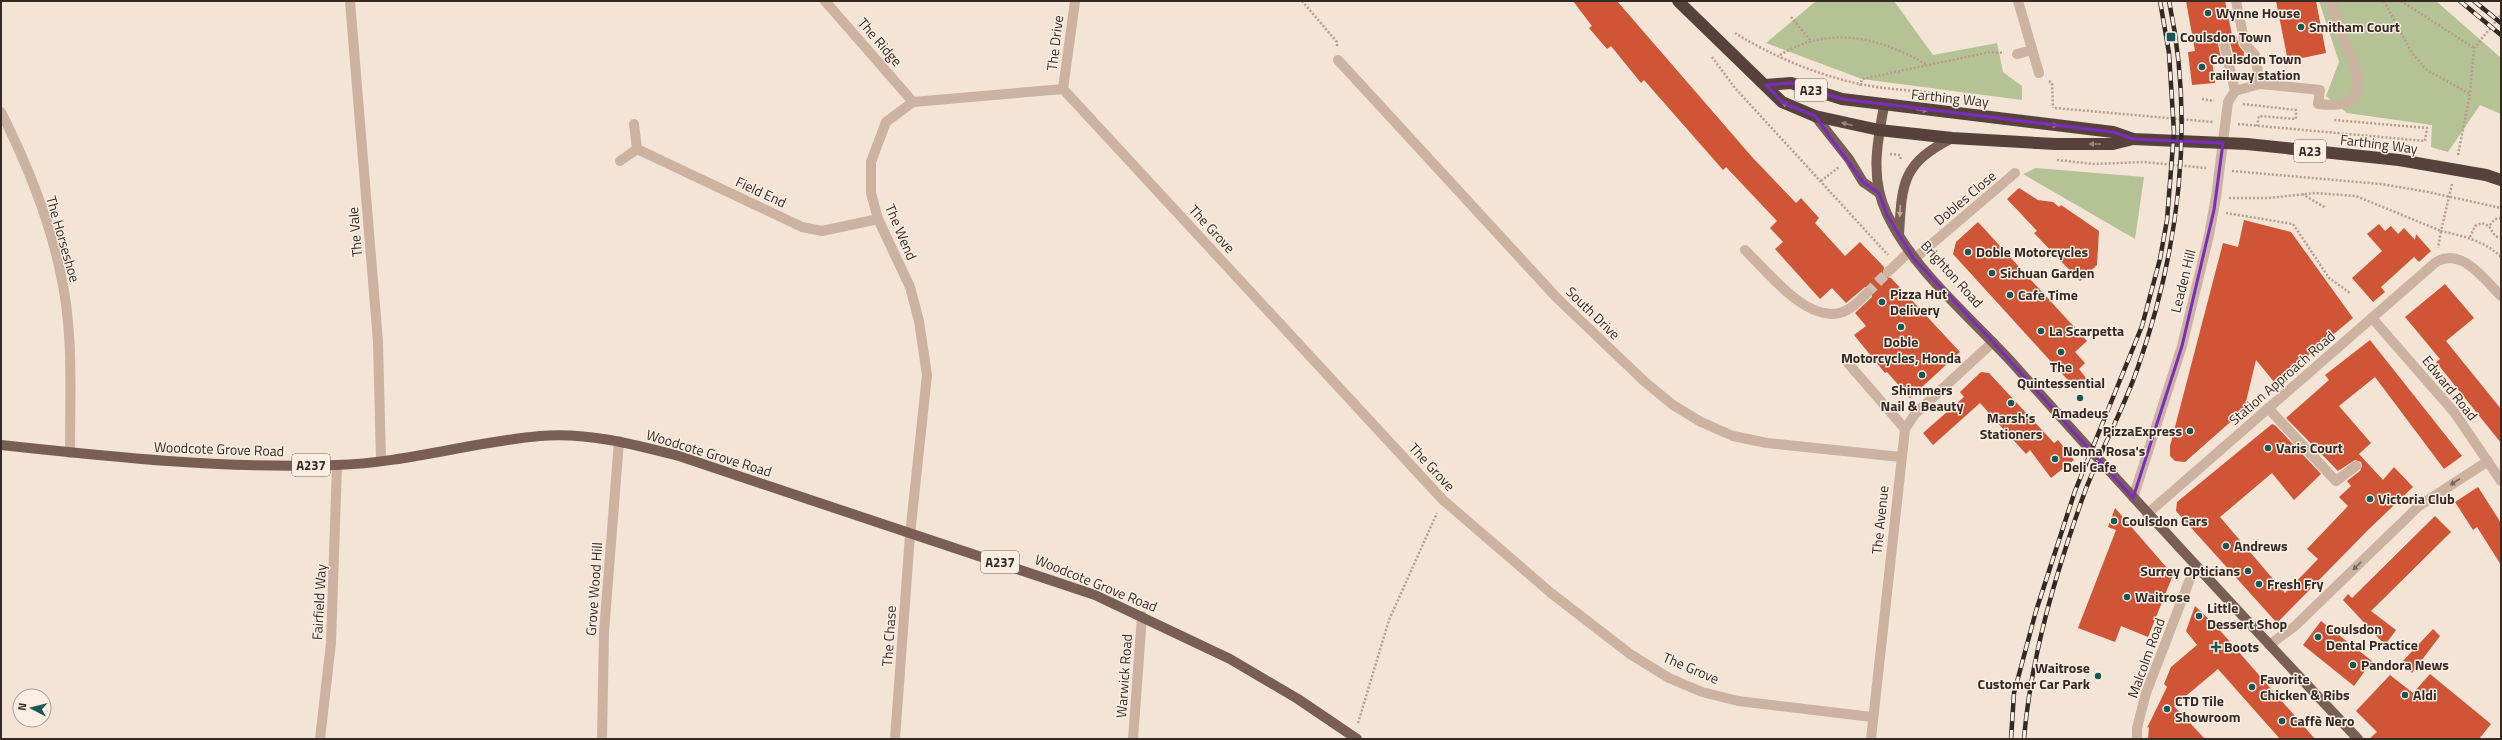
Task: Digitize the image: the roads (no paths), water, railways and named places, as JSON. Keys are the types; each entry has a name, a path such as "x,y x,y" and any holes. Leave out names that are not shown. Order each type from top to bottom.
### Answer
{"highway":[{"name":"A23","path":"1678,1 1782,102 1815,116 1879,130"},
{"name":"Farthing Way","path":"1766,85 1792,83 1842,100 2113,132 2133,139"},
{"name":"Farthing Way","path":"1879,130 1952,138 2055,144 2113,144 2133,139 2247,144 2399,160 2486,175 2501,180"}],"main road":[{"name":"Brighton Road","path":"1884,106 1879,130 1876,177 1879,193 1888,215 1912,255 1993,342 2147,514 2358,739"},
{"path":"1815,116 1849,159 1863,182 1879,193"},
{"path":"1899,235 1901,202 1907,176 1917,162 1952,138"},
{"name":"Woodcote Grove Road","path":"1,445 146,460 238,465 338,465 541,436 581,436 619,441 679,456 910,535 1008,564 1095,595 1230,659 1298,699 1356,738"}],"street":[{"name":"The Vale","path":"350,1 378,342 381,460"},
{"name":"The Ridge","path":"825,1 913,102"},
{"name":"The Drive","path":"1063,89 1074,1"},
{"path":"2018,1 2040,73"},
{"path":"2236,1 2245,44 2255,55 2260,84"},
{"path":"2224,43 2235,91 2260,84 2320,90 2318,104 2343,105 2354,99 2360,85 2358,71 2331,1"},
{"path":"2017,54 2032,50"},
{"name":"South Drive","path":"1338,60 1557,298 1646,382 1673,405 1701,422 1733,436 1767,443 1901,457"},
{"path":"913,102 1063,89"},
{"name":"The Grove","path":"1063,89 1443,500 1551,593 1630,654 1669,678 1702,692 1738,701 1872,717"},
{"name":"Leaden Hill","path":"2133,498 2182,346 2214,210 2219,181 2226,110 2235,91"},
{"name":"The Wend","path":"910,535 927,375 920,321 910,287 878,219 871,193 871,162 886,122 913,102"},
{"name":"The Horseshoe","path":"1,112 38,198 60,272 69,342 70,453"},
{"path":"620,161 637,149 634,124"},
{"name":"Field End","path":"637,149 802,227 822,231 878,219"},
{"name":"Dobles Close","path":"1888,272 1902,258 1912,255 2015,173"},
{"path":"1745,250 1802,304 1821,313 1842,312 1851,308 1867,293"},
{"name":"Station Approach Road","path":"2147,514 2436,262 2450,257 2466,262 2501,296"},
{"name":"Edward Road","path":"2372,318 2454,412 2501,481"},
{"path":"1847,362 1904,429 1915,414 1993,342"},
{"path":"2268,408 2336,481 2356,466"},
{"name":"The Avenue","path":"1871,739 1872,717 1904,429"},
{"name":"Grove Wood Hill","path":"602,739 604,632 619,441"},
{"path":"2269,645 2295,626 2419,506 2488,461"},
{"name":"Fairfield Way","path":"320,739 331,643 338,465"},
{"name":"The Chase","path":"895,739 910,535"},
{"name":"Malcolm Road","path":"2137,739 2137,728 2146,693 2195,566"},
{"name":"Warwick Road","path":"1133,739 1142,616"}],"tunnel":[{"path":"1867,293 1888,272"}],"railway":[{"path":"2011,739 2014,693 2036,611 2075,491 2142,326 2160,259 2167,220 2174,132 2169,53 2160,1"},
{"path":"2024,739 2032,676 2046,615 2064,554 2084,494 2138,367 2164,278 2173,232 2179,186 2181,140 2181,93 2177,47 2169,1"},
{"path":"2460,1 2501,35"},
{"path":"2474,1 2501,23"}],"place":[{"name":"Wynne House","path":"2208,13"},
{"name":"Smitham Court","path":"2301,27"},
{"name":"Coulsdon Town","path":"2171,37"},
{"name":"Coulsdon Town railway station","path":"2202,67"},
{"name":"Doble Motorcycles","path":"1968,252"},
{"name":"Sichuan Garden","path":"1992,273"},
{"name":"Cafe Time","path":"2010,295"},
{"name":"Pizza Hut Delivery","path":"1882,302"},
{"name":"Doble Motorcycles, Honda","path":"1901,327"},
{"name":"La Scarpetta","path":"2041,331"},
{"name":"The Quintessential","path":"2061,352"},
{"name":"Shimmers Nail & Beauty","path":"1922,375"},
{"name":"Amadeus","path":"2080,398"},
{"name":"Marsh's Stationers","path":"2011,403"},
{"name":"PizzaExpress","path":"2190,431"},
{"name":"Varis Court","path":"2268,448"},
{"name":"Nonna Rosa's Deli Cafe","path":"2055,459"},
{"name":"Victoria Club","path":"2370,499"},
{"name":"Coulsdon Cars","path":"2114,521"},
{"name":"Andrews","path":"2226,546"},
{"name":"Surrey Opticians","path":"2248,571"},
{"name":"Fresh Fry","path":"2259,584"},
{"name":"Waitrose","path":"2127,597"},
{"name":"Little Dessert Shop","path":"2199,616"},
{"name":"Coulsdon Dental Practice","path":"2318,637"},
{"name":"Boots","path":"2216,647"},
{"name":"Pandora News","path":"2353,665"},
{"name":"Waitrose Customer Car Park","path":"2098,676"},
{"name":"Favorite Chicken & Ribs","path":"2252,687"},
{"name":"Aldi","path":"2405,695"},
{"name":"CTD Tile Showroom","path":"2167,709"},
{"name":"Caffè Nero","path":"2282,721"}]}
